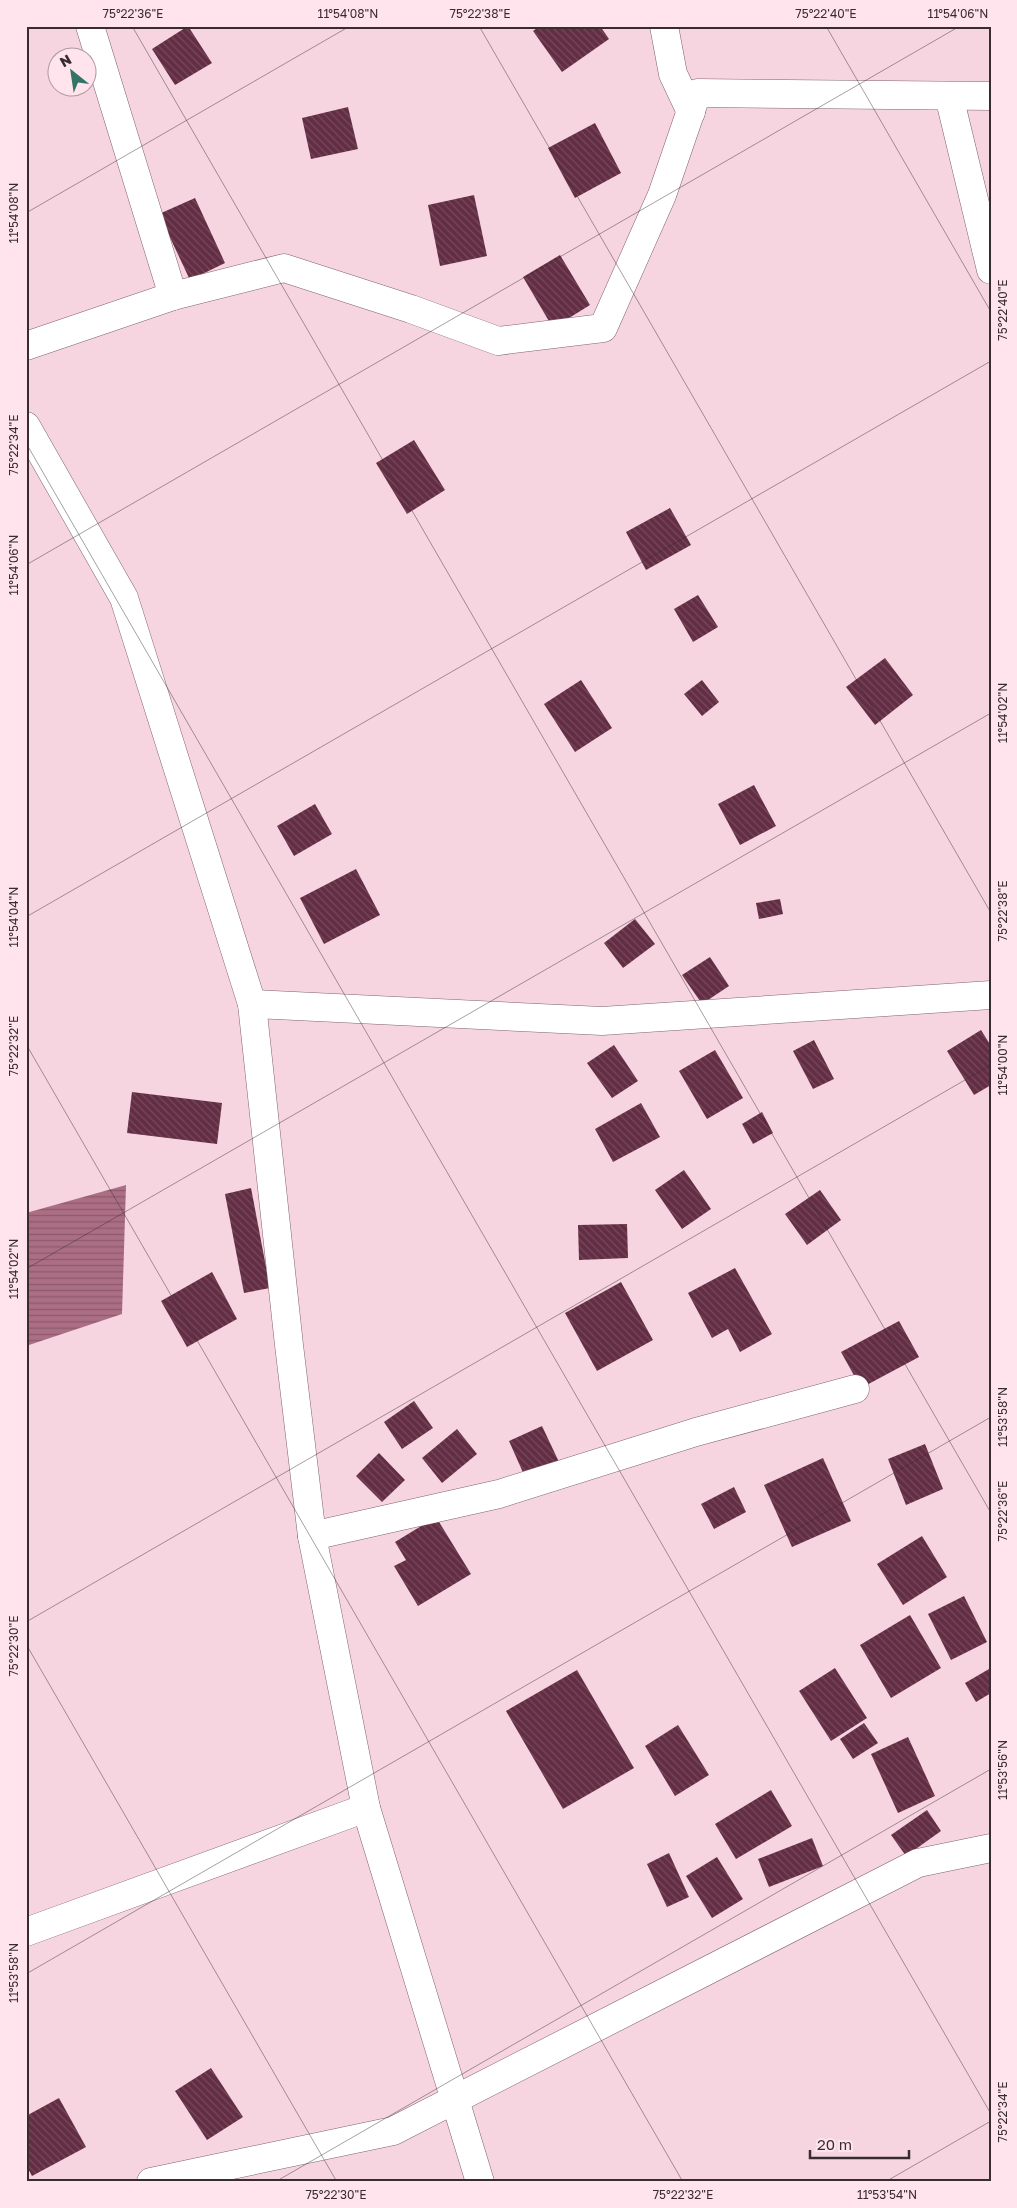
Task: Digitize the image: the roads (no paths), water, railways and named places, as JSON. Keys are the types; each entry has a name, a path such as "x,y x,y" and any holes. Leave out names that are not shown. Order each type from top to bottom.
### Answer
{"street":[{"path":"90,26 173,296"},
{"path":"664,26 673,74 690,112"},
{"path":"26,346 173,296 284,268 411,309 498,341 603,328 662,195 697,93 991,96"},
{"path":"949,96 991,270"},
{"path":"26,426 124,598 252,1004 312,1536 366,1808 480,2182"},
{"path":"252,1004 602,1021 991,995"},
{"path":"312,1536 499,1494 696,1432 855,1389"},
{"path":"26,1932 366,1808"},
{"path":"151,2182 392,2131 918,1863 991,1848"}]}
